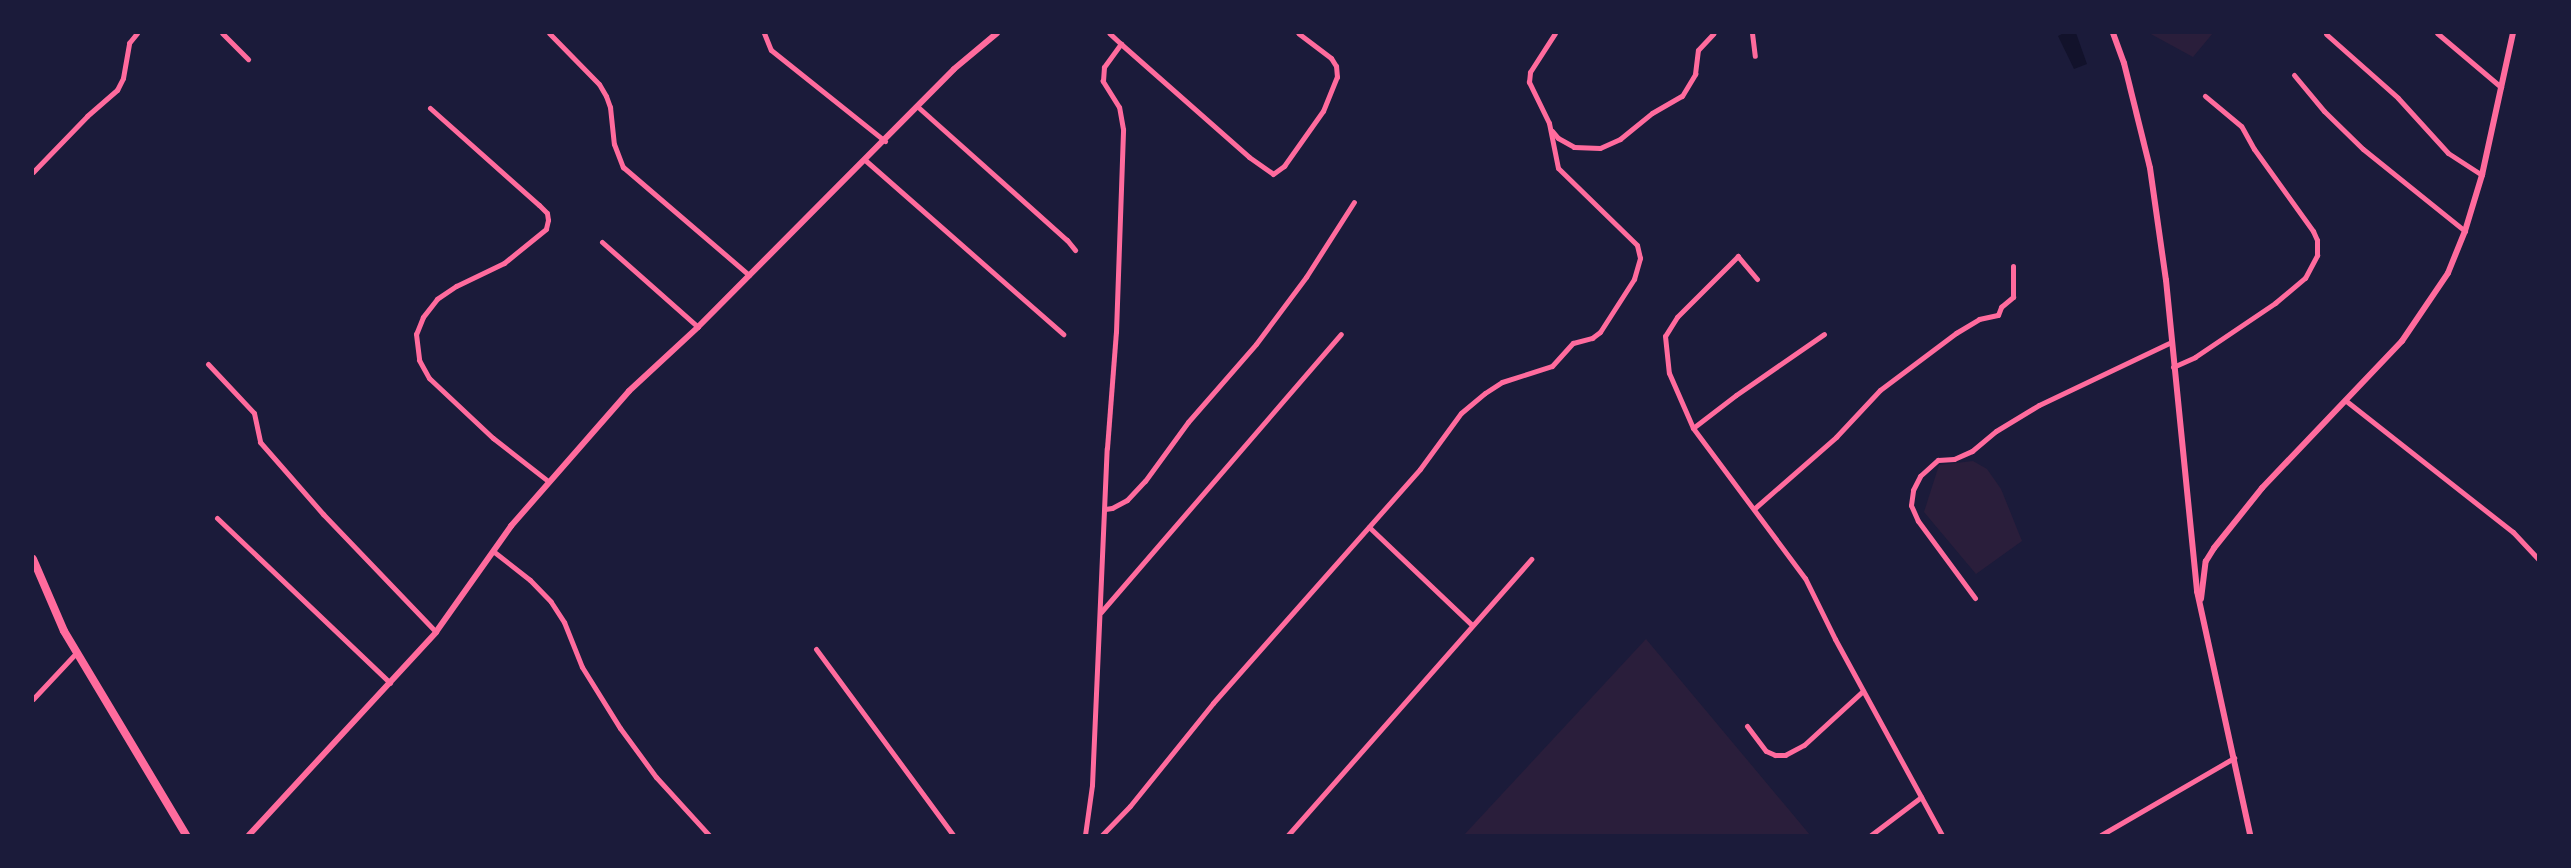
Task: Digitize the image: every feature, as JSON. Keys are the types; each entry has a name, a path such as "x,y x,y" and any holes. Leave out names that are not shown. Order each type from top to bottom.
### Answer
{"highway":[{"path":"33,559 51,606 76,653 186,835"}],"street":[{"path":"33,172 87,116 117,90 123,78 129,43 137,33"},
{"path":"222,33 248,59"},
{"path":"549,33 602,90 610,107 614,144 623,166 749,275"},
{"path":"764,33 771,50 885,141"},
{"path":"249,835 436,632 493,551 548,482 629,392 698,327 954,69 997,33"},
{"path":"1109,33 1249,157 1273,174 1284,166 1323,111 1337,77 1338,70 1331,58 1298,33"},
{"path":"1102,835 1130,806 1213,703 1420,469 1461,413 1502,382 1552,366 1574,343 1592,338 1600,332 1634,279 1640,258 1637,245 1558,168 1551,130 1529,81 1530,72 1555,33"},
{"path":"1551,130 1558,138 1574,147 1600,148 1620,139 1652,113 1682,96 1695,74 1698,50 1713,33"},
{"path":"1752,33 1755,56"},
{"path":"2113,33 2124,63 2150,168 2166,280 2196,579 2250,835"},
{"path":"2437,33 2501,87"},
{"path":"2201,604 2206,561 2214,548 2262,488 2415,323 2448,273 2465,231 2482,175 2513,33"},
{"path":"2326,34 2398,98 2448,153 2482,175"},
{"path":"1085,835 1092,785 1116,332 1123,129 1119,107 1106,88 1103,74 1108,60 1121,44"},
{"path":"2294,75 2324,111 2363,148 2465,231"},
{"path":"2174,367 2195,357 2275,303 2305,278 2317,255 2318,247 2313,231 2254,149 2241,126 2205,96"},
{"path":"918,107 1067,240 1075,250"},
{"path":"430,108 540,205 547,213 548,220 546,229 504,263 456,286 438,299 423,317 416,334 419,360 429,378 493,438 548,482"},
{"path":"865,160 1063,334"},
{"path":"1105,509 1127,500 1145,481 1188,422 1270,325 1306,277 1354,202"},
{"path":"602,242 698,327"},
{"path":"1757,279 1738,256 1668,327 1664,346 1669,373 1693,428 1755,508 1805,578 1863,692 1942,835"},
{"path":"1755,508 1844,429 1880,390 1965,327 1979,319 1998,315 2001,307 2013,297 2013,266"},
{"path":"1100,613 1341,334"},
{"path":"1693,428 1824,334"},
{"path":"1975,598 1918,521 1911,505 1913,490 1920,476 1938,460 1954,459 1972,452 1996,431 2039,405 2171,342"},
{"path":"208,364 254,412 260,442 323,514 436,632"},
{"path":"2345,400 2513,532 2538,559"},
{"path":"217,518 390,684"},
{"path":"1369,527 1472,625"},
{"path":"493,551 530,580 551,602 564,622 587,677 620,728 656,777 709,835"},
{"path":"1288,835 1531,560"},
{"path":"816,649 953,835"},
{"path":"33,699 76,653"},
{"path":"1747,726 1766,751 1775,755 1785,755 1804,745 1863,692"},
{"path":"2101,835 2234,758"},
{"path":"1871,835 1921,797"}],"shaded area":[{"path":"2064,33 2076,33 2087,64 2074,69 2058,36"},
{"path":"2149,33 2213,33 2193,57"},
{"path":"1973,461 1987,469 2001,489 2022,541 1976,574 1924,512 1939,465"},
{"path":"1646,639 1810,835 1464,835"}]}
